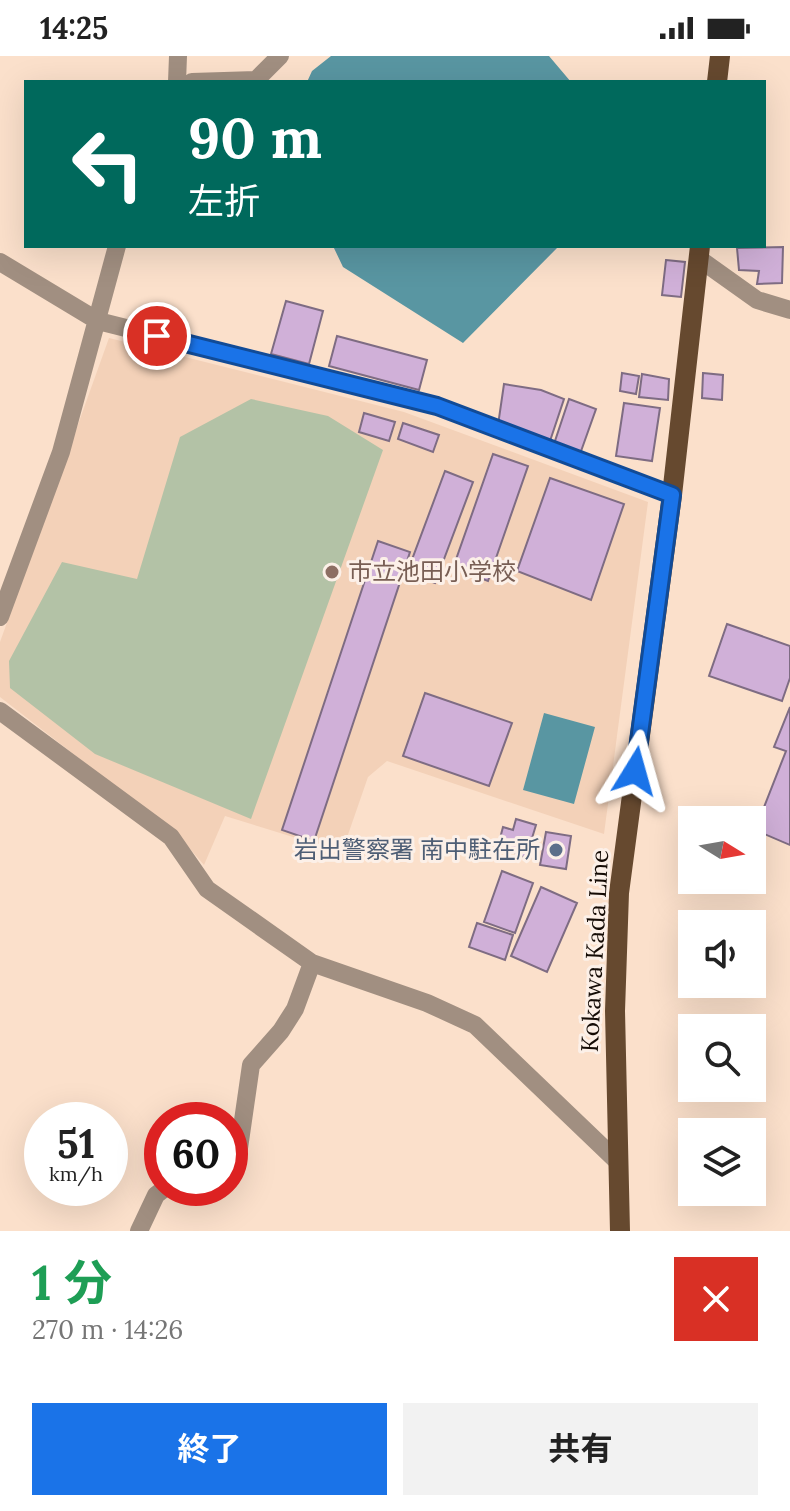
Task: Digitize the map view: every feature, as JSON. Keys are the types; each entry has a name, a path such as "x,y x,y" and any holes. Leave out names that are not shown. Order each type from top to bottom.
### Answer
{"main road":[{"path":"717,80 720,56"},
{"name":"Kokawa Kada Line","path":"620,1231 615,1011 619,893 672,495 699,252"}],"street":[{"path":"177,80 178,56"},
{"path":"256,80 280,56"},
{"path":"0,617 61,452 116,248"},
{"path":"699,252 757,300 790,310"},
{"path":"0,262 98,321 437,406 672,495"},
{"path":"0,711 171,837 207,889 312,963 427,1003 475,1025 617,1161"},
{"path":"246,1102 251,1065 281,1031 295,1009 312,963"},
{"path":"139,1231 151,1206"}],"shaded area":[{"name":"市立池田小学校","path":"109,338 404,412 648,502 604,834 387,761 368,777 342,852 225,816 204,865 178,835 0,697 0,642"}],"green space":[{"path":"251,399 328,416 383,450 251,819 95,754 10,688 9,661 62,562 137,579 180,437"}],"water":[{"path":"331,56 549,56 569,80 308,80 312,71"},
{"path":"334,248 557,248 463,343 343,267"},
{"path":"544,713 595,727 574,804 523,790"}],"building":[{"path":"783,247 782,283 757,284 759,271 739,270 737,248"},
{"path":"666,260 685,262 681,297 662,295"},
{"path":"286,301 323,311 309,364 271,354"},
{"path":"337,336 427,360 419,390 329,366"},
{"path":"622,373 639,376 636,394 620,391"},
{"path":"703,373 723,375 722,400 702,398"},
{"path":"642,374 669,379 668,400 639,397"},
{"path":"504,384 541,390 564,399 549,444 498,425"},
{"path":"569,399 596,409 580,454 554,444"},
{"path":"624,403 660,408 652,461 616,456"},
{"path":"364,413 395,422 389,441 359,432"},
{"path":"403,423 439,435 433,452 398,439"},
{"path":"493,454 528,466 488,581 453,568"},
{"path":"445,471 473,482 435,583 407,573"},
{"path":"550,478 624,504 591,600 517,571"},
{"path":"378,541 410,552 314,841 282,830"},
{"path":"727,624 790,646 790,678 782,701 709,676"},
{"path":"425,693 512,723 489,786 403,756"},
{"path":"790,707 790,845 766,835 764,806 786,751 774,747"},
{"path":"516,819 536,825 526,858 498,846 503,827 513,830"},
{"name":"岩出警察署 南中駐在所","path":"546,832 571,836 566,869 540,865"},
{"path":"502,871 533,883 515,933 484,922"},
{"path":"541,887 577,903 547,972 511,956"},
{"path":"477,923 513,935 505,960 469,947"}],"place":[{"name":"市立池田小学校","path":"332,572"},
{"name":"岩出警察署 南中駐在所","path":"556,850"}],"route":[{"path":"157,336 437,406 672,495 635,771"}]}
